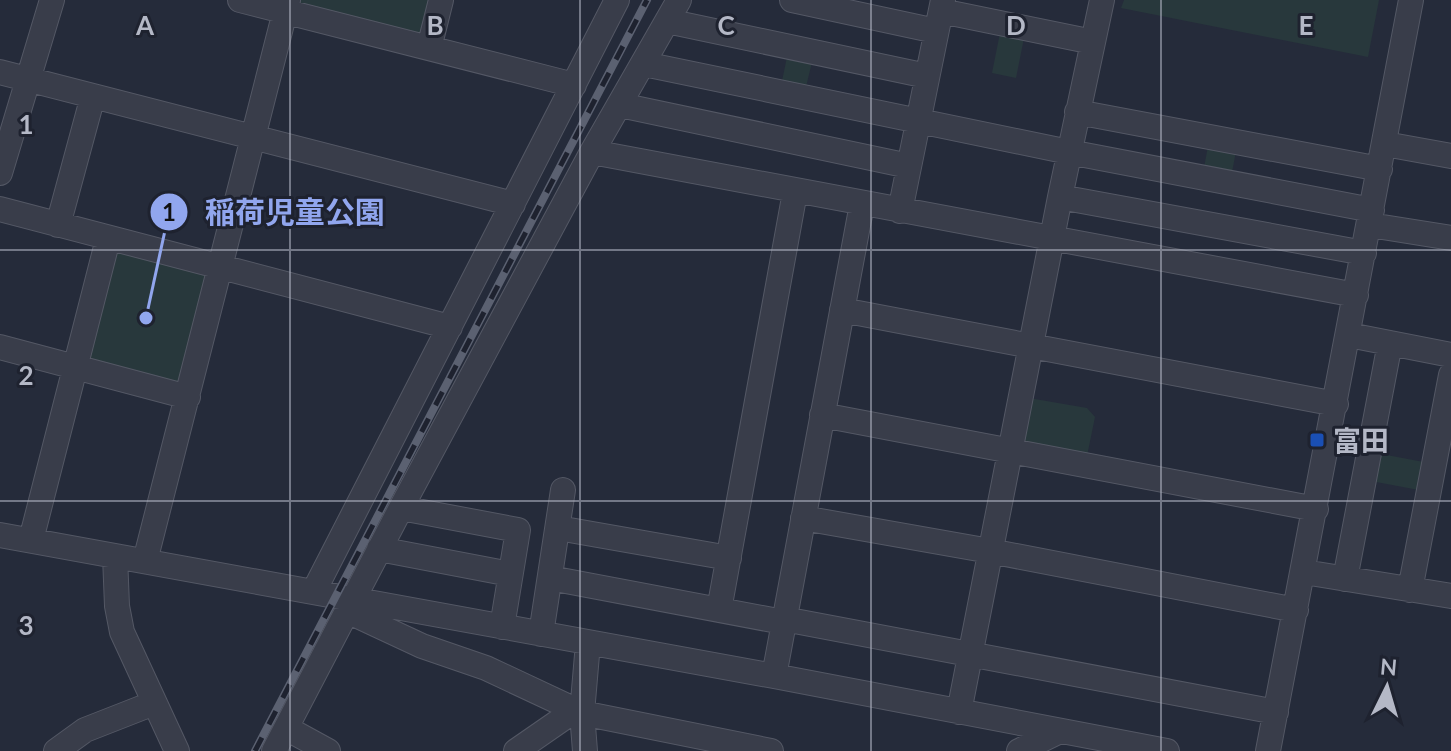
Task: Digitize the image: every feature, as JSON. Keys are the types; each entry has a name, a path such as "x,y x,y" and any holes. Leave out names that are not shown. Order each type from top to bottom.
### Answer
{"street":[{"path":"0,173 52,0"},
{"path":"240,0 286,6 429,48 574,85"},
{"path":"429,48 441,0"},
{"path":"314,591 617,0"},
{"path":"792,0 940,14 1093,42"},
{"path":"959,712 1051,240 1102,0"},
{"path":"1268,751 1411,0"},
{"path":"145,561 286,6"},
{"path":"274,751 592,152 673,11 927,76"},
{"path":"900,211 940,14"},
{"path":"644,64 1069,152 1451,238"},
{"path":"0,72 513,204"},
{"path":"58,225 93,96"},
{"path":"620,105 909,166"},
{"path":"1077,112 1380,169"},
{"path":"1385,144 1451,156"},
{"path":"592,152 1356,295"},
{"path":"719,610 795,192"},
{"path":"1060,197 1364,253"},
{"path":"774,676 862,204"},
{"path":"0,209 450,327"},
{"path":"31,540 108,239"},
{"path":"842,310 1336,404"},
{"path":"1349,335 1451,355"},
{"path":"1345,579 1390,343"},
{"path":"0,347 188,397"},
{"path":"1410,590 1451,375"},
{"path":"822,415 1316,509"},
{"path":"541,634 563,490"},
{"path":"401,508 518,530 502,627"},
{"path":"803,518 1296,610"},
{"path":"558,528 729,558"},
{"path":"0,535 314,591 350,605 422,646 486,668 582,713 771,751"},
{"path":"379,549 510,574"},
{"path":"115,556 117,606 122,632 177,751"},
{"path":"1304,572 1451,596"},
{"path":"550,578 971,653 1276,712"},
{"path":"350,605 502,627 1167,751"},
{"path":"585,751 582,713 588,643"},
{"path":"56,751 85,730 154,703"},
{"path":"516,751 568,715 582,713"},
{"path":"286,728 328,751"},
{"path":"1019,751 1060,731"}],"shaded area":[{"path":"295,0 434,0 424,38 294,7"},
{"path":"1124,0 1379,0 1368,57 1121,8"},
{"path":"1000,33 1024,38 1016,78 992,73"},
{"path":"788,52 813,58 805,91 781,86"},
{"path":"1208,146 1236,151 1231,178 1203,173"},
{"path":"111,248 210,274 180,387 81,361"},
{"path":"1029,398 1087,408 1095,417 1086,461 1023,449"},
{"path":"1376,453 1429,463 1424,491 1371,481"}],"railway":[{"path":"255,751 647,0"}],"place":[{"name":"稲荷児童公園","path":"146,318"},
{"name":"富田","path":"1317,440"}]}
